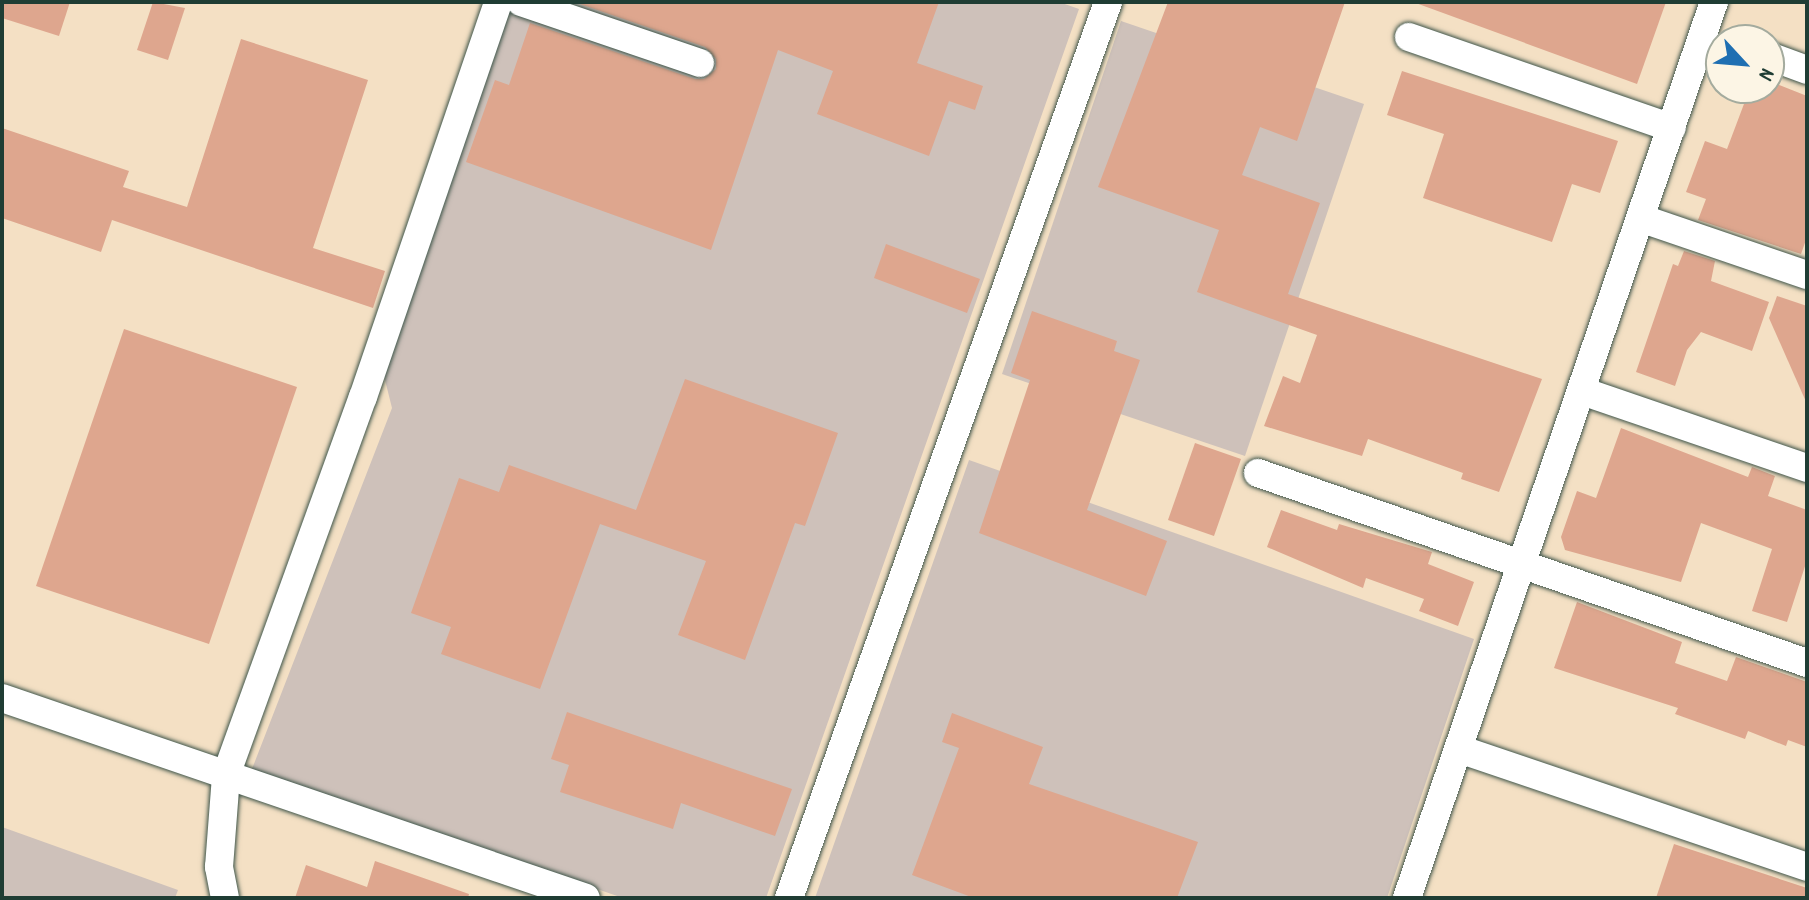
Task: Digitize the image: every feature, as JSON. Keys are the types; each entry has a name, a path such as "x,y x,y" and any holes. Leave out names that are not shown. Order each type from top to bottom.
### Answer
{"street":[{"path":"225,898 219,867 226,775 363,397 498,2"},
{"path":"521,2 700,63"},
{"path":"789,898 1108,2"},
{"path":"1714,2 1714,24"},
{"path":"1409,37 1672,128"},
{"path":"1407,898 1672,128 1705,56"},
{"path":"1785,62 1807,70"},
{"path":"1643,219 1807,275"},
{"path":"1582,391 1807,468"},
{"path":"1258,473 1519,566 1807,663"},
{"path":"2,698 586,898"},
{"path":"1459,749 1807,867"}],"shaded area":[{"path":"511,2 1059,2 1079,9 766,898 623,898 252,769 392,408 384,376"},
{"path":"1121,21 1364,104 1245,456 1002,374"},
{"path":"969,460 1474,639 1387,898 815,898"},
{"path":"2,827 178,890 175,898 2,898"}],"building":[{"path":"2,2 70,2 59,36 2,18"},
{"path":"153,2 185,8 168,60 137,50"},
{"path":"574,2 939,2 917,63 983,86 975,110 949,101 929,156 817,114 833,71 778,50 711,250 466,162 495,80 509,85 530,23 695,79 704,79 716,69 716,59 705,47"},
{"path":"1168,2 1345,2 1297,141 1260,127 1242,175 1320,203 1288,294 1542,379 1499,492 1461,479 1463,473 1368,439 1362,456 1264,426 1283,376 1300,383 1317,335 1197,292 1219,230 1098,187"},
{"path":"1413,2 1666,2 1637,84"},
{"path":"241,39 368,80 313,248 385,271 373,308 112,220 101,252 2,218 2,128 129,171 123,187 187,207"},
{"path":"1402,71 1618,141 1600,193 1572,184 1552,242 1423,198 1444,134 1387,115"},
{"path":"1785,87 1807,96 1807,237 1801,254 1698,220 1706,199 1686,192 1705,141 1727,149 1744,104 1785,104"},
{"path":"886,244 980,279 967,313 874,278"},
{"path":"1684,251 1715,261 1711,281 1769,302 1752,351 1701,332 1687,350 1675,386 1636,372 1673,264 1678,266"},
{"path":"1777,296 1807,306 1807,404 1769,318"},
{"path":"1032,311 1117,341 1114,351 1140,360 1087,510 1167,541 1146,596 979,533 1030,380 1011,373"},
{"path":"124,329 297,387 209,644 36,586"},
{"path":"685,379 838,433 805,526 795,523 745,660 678,635 706,561 600,524 540,689 441,654 451,627 411,613 459,478 499,492 509,465 636,510"},
{"path":"1621,428 1748,477 1752,467 1775,476 1768,496 1807,510 1807,560 1787,622 1752,611 1772,549 1701,523 1681,582 1565,550 1561,537 1577,491 1596,498"},
{"path":"1195,443 1241,459 1214,536 1168,520"},
{"path":"1281,510 1337,530 1339,524 1432,552 1428,564 1474,582 1458,626 1419,611 1424,599 1366,578 1363,588 1267,547"},
{"path":"1577,602 1682,642 1675,663 1727,681 1736,657 1807,682 1807,747 1788,740 1786,746 1748,731 1745,739 1675,714 1678,708 1554,668"},
{"path":"567,712 792,789 775,836 681,803 673,829 560,792 569,765 551,759"},
{"path":"952,713 1043,747 1029,784 1198,842 1177,898 974,898 912,875 959,748 942,742"},
{"path":"1674,844 1807,888 1807,898 1656,898"},
{"path":"375,861 469,894 468,898 295,898 306,865 367,887"}]}
